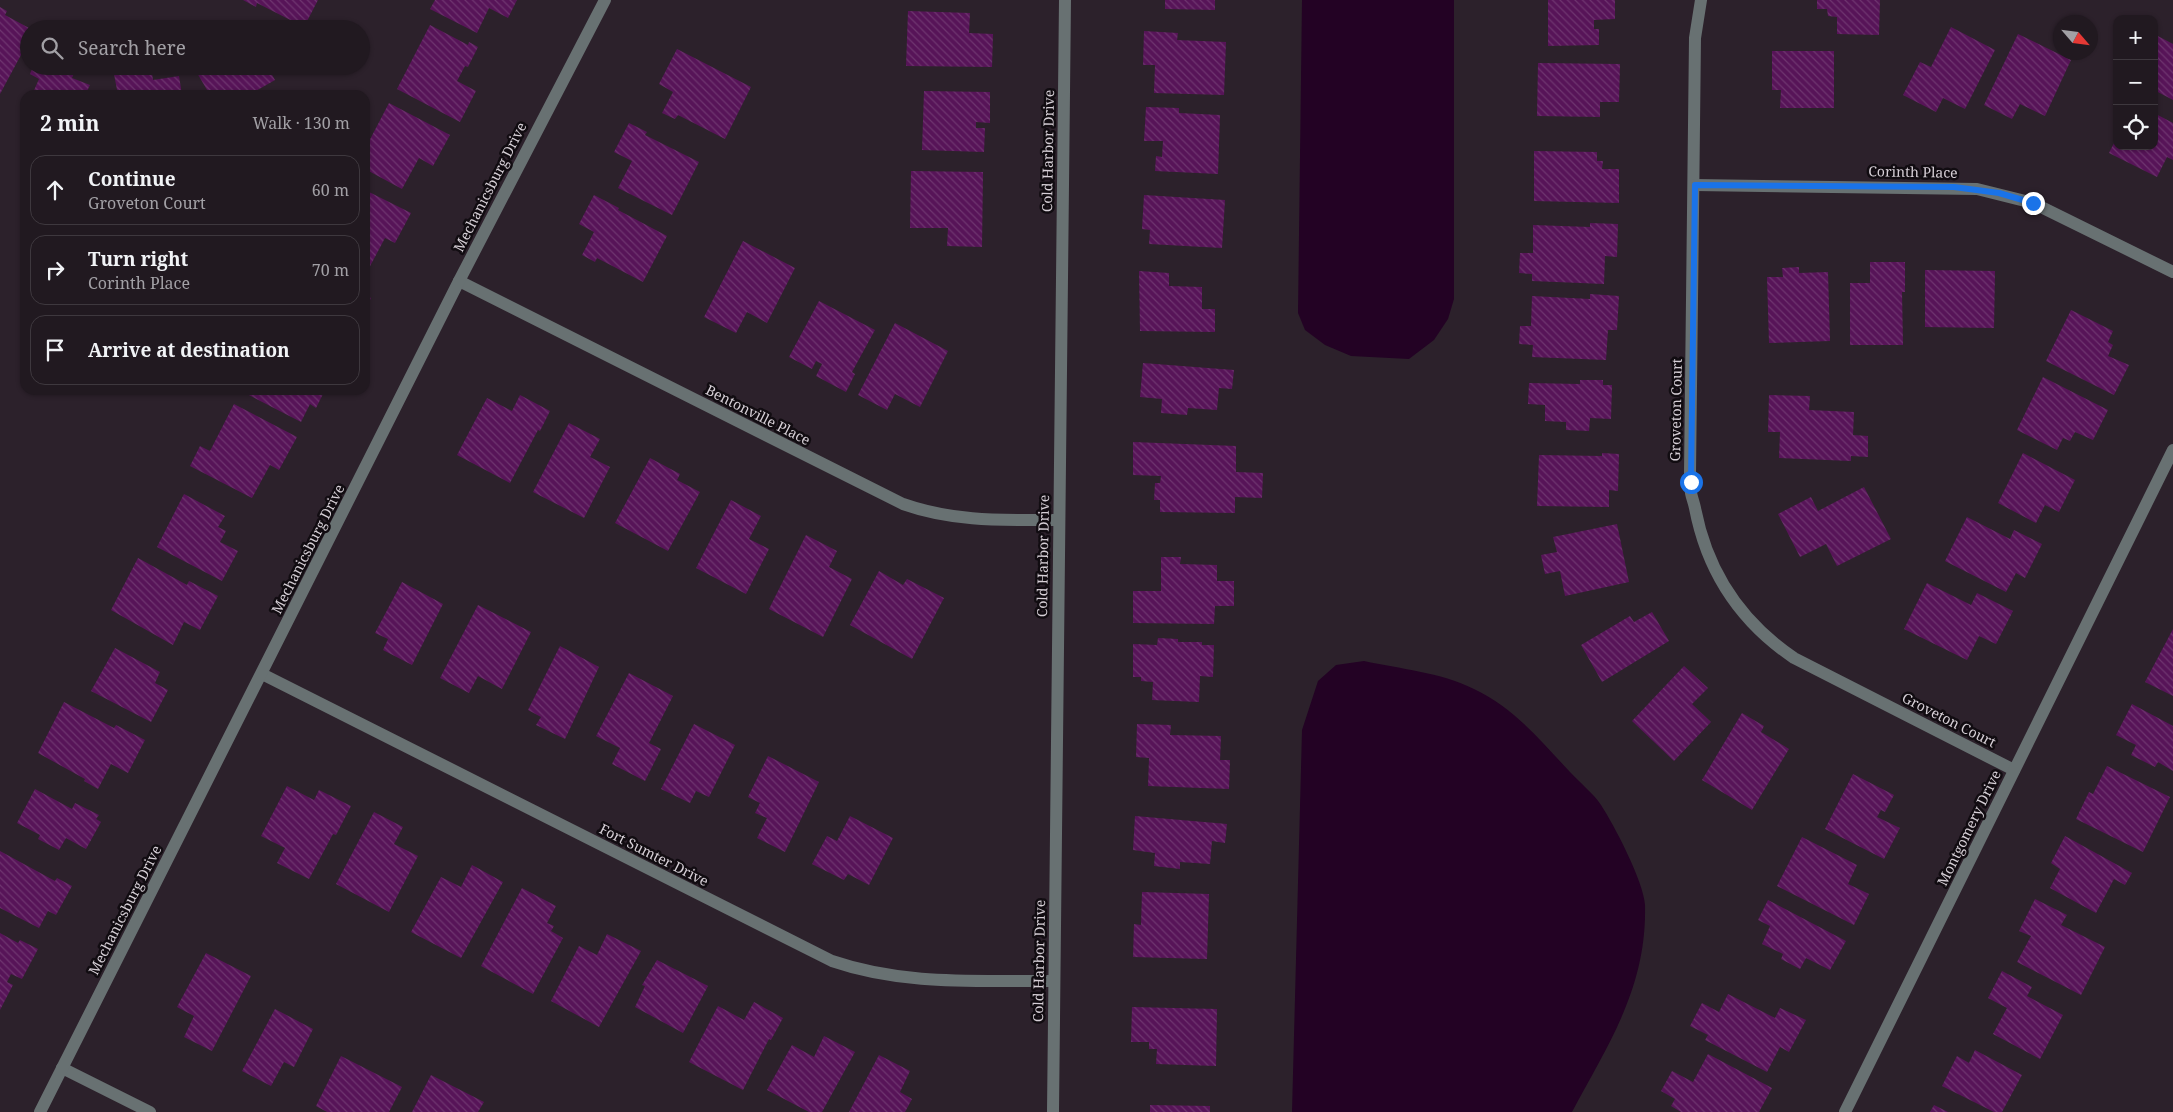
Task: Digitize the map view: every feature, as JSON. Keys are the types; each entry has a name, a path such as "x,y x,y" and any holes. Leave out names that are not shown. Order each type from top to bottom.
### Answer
{"street":[{"name":"Mechanicsburg Drive","path":"40,1112 459,281 604,0"},
{"name":"Cold Harbor Drive","path":"1052,1112 1065,0"},
{"name":"Groveton Court","path":"1701,0 1695,38 1691,494 1699,531 1712,565 1742,612 1770,641 1794,658 2014,770"},
{"name":"Corinth Place","path":"1695,185 1977,189 2033,203 2173,272"},
{"name":"Bentonville Place","path":"459,281 903,504 931,513 973,520 1058,520"},
{"name":"Montgomery Drive","path":"1844,1112 2173,450"},
{"name":"Fort Sumter Drive","path":"262,674 832,961 869,972 905,978 1054,981"},
{"path":"62,1068 150,1112"}],"shaded area":[{"path":"1302,0 1454,0 1454,299 1448,319 1434,340 1409,359 1351,356 1325,345 1305,330 1298,313"},
{"path":"1364,661 1420,672 1461,683 1502,705 1526,726 1594,796 1607,814 1628,854 1640,882 1645,905 1644,935 1640,962 1633,988 1612,1038 1572,1112 1292,1112 1302,730 1318,681 1336,665"}],"building":[{"path":"243,0 318,0 308,20 290,20 257,3 256,7"},
{"path":"435,0 517,0 508,18 489,8 477,33 430,9"},
{"path":"1165,0 1215,0 1215,10 1165,9"},
{"path":"1548,0 1615,0 1615,19 1594,20 1594,29 1599,29 1599,45 1548,46"},
{"path":"1817,0 1880,0 1879,35 1837,34 1837,17 1828,16 1827,9 1817,9"},
{"path":"0,7 7,11 5,15 20,23 20,57 0,94"},
{"path":"908,11 970,13 969,33 993,34 992,67 906,66"},
{"path":"430,25 468,45 469,42 478,47 468,67 465,66 457,81 476,91 460,122 397,89"},
{"path":"1951,27 1995,50 1965,109 1943,98 1936,112 1903,95 1920,62 1931,67"},
{"path":"1144,31 1178,33 1177,40 1226,42 1224,95 1154,93 1155,65 1143,65"},
{"path":"2018,34 2053,51 2053,60 2071,60 2045,116 2020,104 2012,119 1984,105"},
{"path":"2158,36 2173,44 2173,100 2158,92"},
{"path":"677,49 751,87 725,139 678,115 675,119 662,113 673,92 659,84"},
{"path":"1772,51 1834,51 1834,108 1780,108 1781,90 1772,90"},
{"path":"1538,63 1620,64 1619,102 1600,102 1600,117 1537,116"},
{"path":"32,75 73,75 72,78 90,85 88,90 34,90 39,79"},
{"path":"114,75 152,75 153,80 179,76 181,90 117,90"},
{"path":"198,75 272,75 275,80 258,90 207,90"},
{"path":"924,91 990,92 990,123 976,122 976,128 985,128 984,152 922,150"},
{"path":"389,103 450,135 433,166 419,158 402,189 370,172 370,139"},
{"path":"1146,107 1179,108 1179,113 1220,115 1218,174 1155,171 1156,156 1162,157 1163,141 1144,141"},
{"path":"2158,115 2173,123 2173,160 2167,157 2157,177 2109,153 2113,145 2113,150 2158,150"},
{"path":"629,123 647,132 645,135 699,162 672,215 618,188 632,161 614,152"},
{"path":"1534,151 1597,152 1597,161 1603,161 1602,169 1619,169 1619,203 1534,201"},
{"path":"911,171 983,172 982,247 947,246 948,228 910,228"},
{"path":"370,192 411,213 395,243 385,238 370,266"},
{"path":"594,195 667,236 643,282 597,258 595,262 582,255 594,232 579,224"},
{"path":"1144,195 1225,200 1222,248 1149,244 1150,230 1142,229"},
{"path":"1590,223 1618,224 1617,257 1605,256 1604,284 1532,281 1532,274 1519,273 1520,253 1533,253 1533,225 1590,227"},
{"path":"743,241 795,268 767,323 747,312 736,333 704,317"},
{"path":"1870,262 1905,262 1905,292 1902,292 1903,345 1850,345 1850,283 1870,283"},
{"path":"1799,267 1799,273 1828,272 1830,341 1769,343 1767,277 1783,277 1782,268"},
{"path":"1925,270 1995,271 1994,328 1925,327"},
{"path":"1139,271 1169,273 1169,286 1202,287 1202,309 1215,309 1215,332 1140,331"},
{"path":"1590,294 1619,296 1617,330 1608,330 1606,360 1532,357 1533,345 1519,344 1520,326 1531,326 1532,296 1590,299"},
{"path":"819,301 875,330 852,372 855,374 846,392 816,376 822,364 816,361 812,369 789,357"},
{"path":"2071,310 2113,331 2108,342 2113,345 2108,356 2129,365 2114,395 2046,361"},
{"path":"895,323 948,351 920,407 895,394 887,410 858,395"},
{"path":"1143,363 1234,370 1232,389 1219,388 1217,410 1188,408 1187,415 1161,413 1162,399 1140,397"},
{"path":"2043,377 2108,410 2093,440 2075,432 2070,441 2063,438 2057,450 2017,430"},
{"path":"1580,380 1603,380 1603,385 1612,385 1611,419 1590,418 1589,431 1566,430 1566,422 1545,421 1545,405 1528,404 1529,383 1580,384"},
{"path":"249,395 322,395 316,408 310,404 301,422"},
{"path":"520,395 550,411 510,483 457,455 487,398 512,411"},
{"path":"1769,395 1810,396 1809,410 1854,412 1853,435 1868,436 1868,457 1851,456 1851,461 1779,458 1780,432 1768,432"},
{"path":"234,404 297,437 279,470 270,465 252,498 190,466 200,446 210,451"},
{"path":"569,423 600,439 590,457 610,467 584,518 533,492"},
{"path":"1133,442 1236,446 1236,472 1263,473 1262,498 1235,497 1235,513 1160,512 1160,500 1154,500 1155,483 1160,483 1161,476 1133,475"},
{"path":"1602,453 1619,454 1618,491 1609,490 1609,507 1537,506 1539,455 1602,456"},
{"path":"2023,453 2075,480 2059,512 2045,505 2036,523 1998,503"},
{"path":"650,458 680,474 677,480 700,492 668,551 615,523"},
{"path":"1864,487 1891,539 1837,566 1826,544 1800,557 1778,514 1811,497 1818,511"},
{"path":"184,494 225,516 218,527 226,531 220,542 238,551 222,581 157,547"},
{"path":"731,500 761,516 749,539 769,549 746,594 696,568"},
{"path":"1967,517 2010,539 2014,530 2042,544 2025,578 2016,573 2006,592 1945,561"},
{"path":"1617,524 1629,582 1565,596 1560,571 1545,574 1541,555 1557,552 1553,537"},
{"path":"806,535 837,551 829,567 852,579 823,637 769,609"},
{"path":"1161,557 1181,557 1180,564 1217,565 1217,581 1234,581 1234,606 1215,606 1214,624 1133,623 1133,591 1161,591"},
{"path":"138,558 187,585 189,581 218,596 200,630 184,622 173,645 111,610"},
{"path":"879,571 903,585 907,579 944,598 912,659 850,625"},
{"path":"402,582 443,604 412,665 383,650 388,639 375,633"},
{"path":"1927,583 1971,605 1977,593 2013,611 1996,644 1979,636 1967,660 1904,629"},
{"path":"478,605 531,632 502,689 478,676 469,693 440,678"},
{"path":"1652,612 1669,641 1602,682 1581,645 1630,616 1634,622"},
{"path":"2173,629 2173,696 2145,682"},
{"path":"1158,638 1214,645 1213,677 1200,676 1199,702 1152,700 1153,682 1141,681 1141,677 1133,677 1133,644 1157,645"},
{"path":"560,646 599,667 565,739 536,725 541,717 528,710"},
{"path":"115,648 160,672 155,683 168,690 151,722 91,691"},
{"path":"1684,666 1708,688 1692,704 1711,722 1674,761 1632,721"},
{"path":"629,673 673,696 649,743 661,749 645,781 612,764 620,748 596,736"},
{"path":"64,702 114,728 116,725 145,740 128,773 111,764 98,789 84,781 85,779 38,753"},
{"path":"2132,704 2173,726 2173,771 2158,762 2155,767 2131,755 2136,745 2116,735"},
{"path":"1742,713 1764,726 1761,732 1789,749 1752,810 1702,780"},
{"path":"694,724 735,745 709,797 696,791 690,803 661,789"},
{"path":"1137,724 1171,725 1170,735 1221,736 1220,760 1230,760 1229,789 1148,786 1149,758 1136,757"},
{"path":"768,756 819,782 785,852 757,838 767,818 755,813 760,803 748,797"},
{"path":"2107,766 2170,797 2143,852 2076,819 2089,792 2093,794"},
{"path":"1853,774 1894,795 1885,812 1881,810 1877,817 1900,828 1884,859 1825,829"},
{"path":"287,786 314,800 319,790 351,806 336,835 333,834 309,879 277,863 285,848 261,836"},
{"path":"35,789 72,809 75,803 99,815 96,819 101,822 86,849 66,838 59,850 38,839 40,835 17,823"},
{"path":"374,812 403,827 394,844 418,856 389,912 336,884"},
{"path":"850,816 893,838 869,885 848,874 844,880 812,864 827,836 837,841"},
{"path":"1135,816 1227,824 1225,843 1212,841 1210,864 1180,862 1180,869 1154,866 1155,853 1133,850"},
{"path":"2065,836 2132,873 2125,885 2114,879 2096,913 2050,888 2060,869 2051,863"},
{"path":"1802,837 1857,865 1848,884 1869,894 1854,925 1777,886"},
{"path":"0,851 55,881 57,878 72,886 56,915 48,911 39,928 0,908"},
{"path":"472,865 503,882 461,958 411,932 441,877 461,887"},
{"path":"522,888 556,906 547,923 554,926 551,931 563,938 533,994 481,966"},
{"path":"1142,892 1209,894 1207,959 1133,957 1134,924 1141,925"},
{"path":"2035,899 2067,915 2061,925 2105,947 2081,995 2017,962 2031,936 2019,931"},
{"path":"1768,900 1846,941 1830,970 1806,958 1800,969 1781,959 1783,954 1762,944 1770,926 1758,920"},
{"path":"0,933 18,943 20,940 38,949 22,979 11,974 7,982 13,985 0,1010"},
{"path":"607,934 641,951 599,1027 551,1001 579,946 597,955"},
{"path":"206,953 251,976 212,1051 184,1037 194,1016 177,1007"},
{"path":"657,960 708,986 683,1033 635,1007 645,986 642,985"},
{"path":"2002,971 2032,987 2027,996 2063,1015 2040,1059 1993,1034 2007,1008 1988,998"},
{"path":"1728,994 1775,1018 1780,1008 1806,1020 1789,1052 1780,1047 1767,1072 1705,1040 1708,1035 1690,1026 1702,1003 1719,1012"},
{"path":"754,1002 783,1018 771,1040 769,1039 743,1090 689,1062 718,1006 744,1020"},
{"path":"1132,1007 1217,1009 1216,1066 1156,1064 1157,1049 1149,1049 1149,1042 1131,1042"},
{"path":"275,1009 313,1029 294,1067 284,1062 271,1086 242,1071"},
{"path":"824,1036 855,1052 822,1112 809,1112 767,1090 792,1045 814,1057"},
{"path":"1975,1050 2022,1075 2002,1112 1994,1112 1942,1086 1957,1056 1969,1063"},
{"path":"1708,1054 1772,1088 1759,1112 1681,1112 1671,1106 1675,1099 1661,1091 1672,1071 1693,1082"},
{"path":"879,1055 910,1071 900,1092 912,1099 905,1112 849,1112"},
{"path":"341,1056 402,1087 389,1112 327,1112 316,1106"},
{"path":"431,1075 484,1102 478,1112 412,1112"},
{"path":"1150,1105 1210,1106 1210,1112 1150,1112"},
{"path":"1934,1105 1948,1112 1930,1112"}],"route":[{"path":"1691,482 1695,185 1954,187 1999,193 2033,203"}]}
